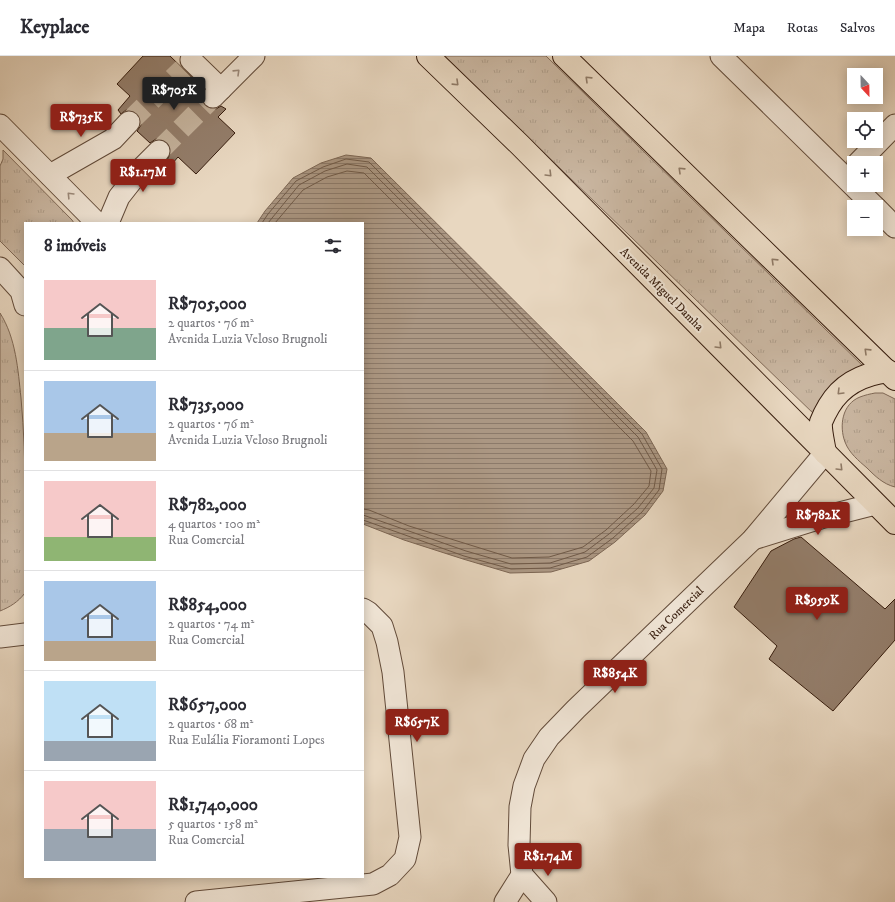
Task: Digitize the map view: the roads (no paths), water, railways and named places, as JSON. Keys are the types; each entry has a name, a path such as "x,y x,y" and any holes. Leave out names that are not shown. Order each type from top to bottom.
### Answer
{"main road":[{"name":"Avenida Miguel Damha","path":"428,56 520,145 825,453 885,503 895,523"},
{"path":"564,56 891,375"},
{"path":"825,453 821,423 832,401 840,391 850,383 875,373 891,375"}],"street":[{"path":"188,62 217,93 254,56"},
{"path":"721,56 847,165"},
{"path":"50,175 113,139 129,122"},
{"path":"0,125 96,222"},
{"path":"865,156 895,125"},
{"path":"108,222 119,197 141,168 159,151"},
{"path":"883,214 895,226"},
{"path":"0,268 24,296"},
{"name":"Rua Comercial","path":"522,875 519,845 520,807 524,786 534,759 549,737 576,709 753,539 825,453"},
{"name":"Rua Comercial","path":"753,539 824,517 885,503"},
{"path":"196,902 373,884 390,875 405,859 410,836 393,672 382,626 366,611"},
{"path":"0,637 24,634"},
{"path":"506,902 522,875 546,902"}],"water":[{"path":"346,155 371,158 646,432 667,469 663,491 645,515 615,542 589,561 551,572 510,573 404,540 364,524 364,222 258,222 293,178 321,163"}],"tunnel":[{"path":"129,122 183,69"},
{"path":"159,151 213,97"}]}
